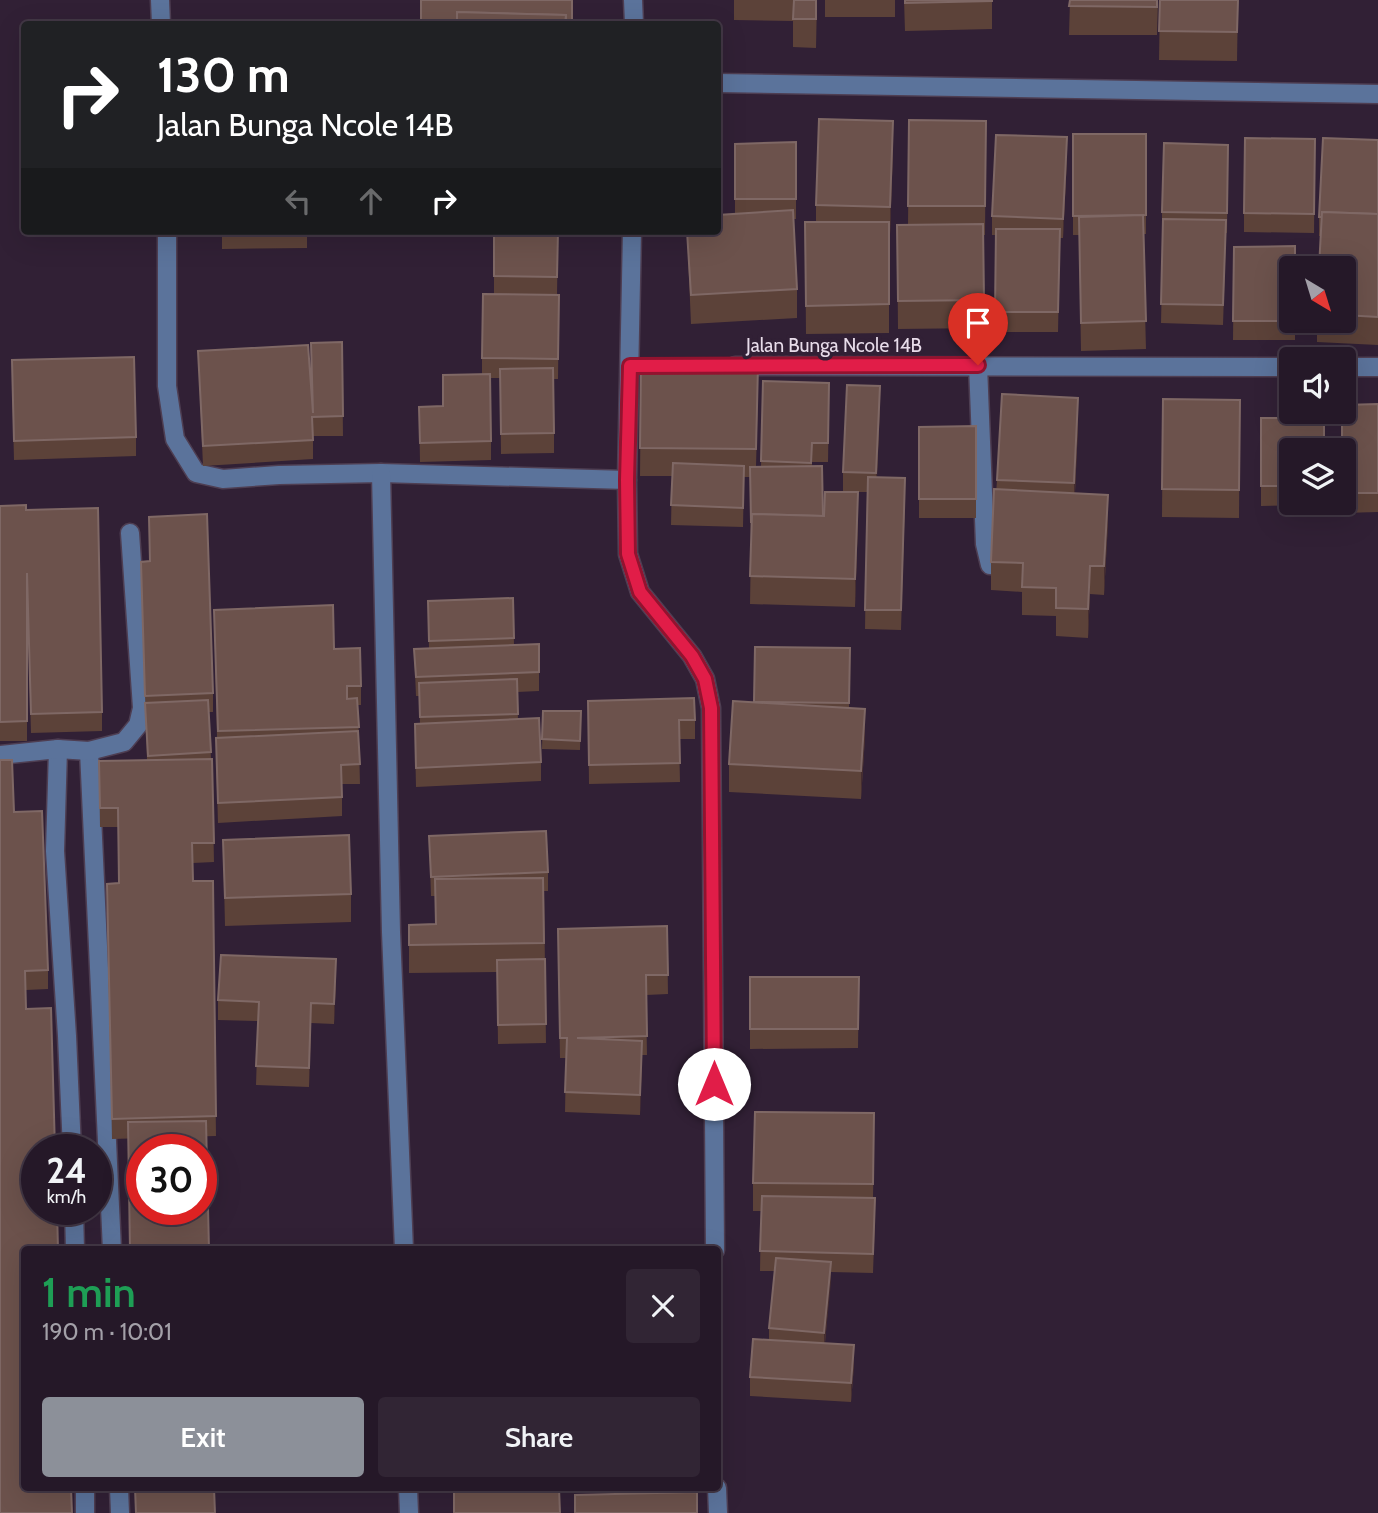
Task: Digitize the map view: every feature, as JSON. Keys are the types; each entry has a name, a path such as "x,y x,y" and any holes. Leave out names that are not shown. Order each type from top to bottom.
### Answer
{"street":[{"path":"160,0 161,21"},
{"path":"634,0 634,21"},
{"path":"721,83 1378,94"},
{"path":"167,235 167,386 175,439 196,473 223,479 380,473 627,480"},
{"path":"632,235 636,366 627,480 628,554 640,592 692,656 705,679 711,708 715,1246"},
{"path":"978,365 985,544 990,565"},
{"name":"Jalan Bunga Ncole 14B","path":"713,366 1279,367"},
{"path":"1356,367 1378,368"},
{"path":"380,473 391,932 404,1246"},
{"path":"0,755 58,749 89,751 124,742 138,726 142,708 130,533"},
{"path":"58,749 55,851 71,1134"},
{"path":"89,751 112,1246"},
{"path":"74,1225 75,1246"},
{"path":"85,1491 85,1513"},
{"path":"119,1491 120,1513"},
{"path":"408,1491 409,1513"},
{"path":"718,1491 718,1513"}],"building":[{"path":"421,0 572,0 572,20 566,20 566,15 457,12 457,20 421,20"},
{"path":"794,0 816,0 816,19 793,19"},
{"path":"905,0 992,0 992,1 905,3"},
{"path":"1070,0 1157,0 1157,7 1069,6"},
{"path":"1160,0 1238,0 1237,32 1159,31"},
{"path":"457,12 566,15 565,21 457,21"},
{"path":"819,119 893,121 890,207 816,205"},
{"path":"909,120 986,121 985,206 908,206"},
{"path":"1073,134 1146,134 1146,215 1073,216"},
{"path":"996,135 1067,137 1063,219 992,216"},
{"path":"1245,138 1315,139 1314,214 1244,213"},
{"path":"1323,138 1378,140 1378,214 1322,212 1322,217 1319,217"},
{"path":"796,142 796,199 735,199 735,144"},
{"path":"1164,143 1228,145 1227,213 1162,212"},
{"path":"793,210 797,289 691,295 687,235 721,235 721,215"},
{"path":"1322,212 1378,214 1378,317 1356,316 1356,256 1320,256"},
{"path":"1143,215 1146,321 1081,323 1079,217"},
{"path":"1163,219 1226,220 1223,305 1161,304"},
{"path":"805,222 889,222 889,304 806,306"},
{"path":"983,224 984,300 898,301 897,225"},
{"path":"996,229 1060,229 1058,312 995,312"},
{"path":"494,235 558,235 557,277 494,276"},
{"path":"1295,246 1295,256 1279,256 1279,321 1233,321 1234,247"},
{"path":"483,294 559,295 558,359 482,358"},
{"path":"342,342 343,416 312,417 313,440 203,446 198,351 308,345 313,413 311,343"},
{"path":"134,357 136,437 14,441 12,360"},
{"path":"641,364 758,365 756,449 640,448"},
{"path":"553,368 554,433 501,434 500,369"},
{"path":"490,374 491,441 420,443 419,407 443,406 443,375"},
{"path":"763,381 829,383 828,443 812,443 811,463 761,461"},
{"path":"847,385 880,386 876,473 843,472"},
{"path":"1002,394 1078,398 1074,483 997,480"},
{"path":"1163,399 1240,400 1239,490 1162,489"},
{"path":"1378,404 1378,493 1356,493 1356,438 1342,438 1342,424 1356,424 1356,405"},
{"path":"1261,418 1279,418 1279,424 1324,424 1324,438 1279,438 1279,486 1261,486"},
{"path":"976,426 976,499 919,499 919,427"},
{"path":"673,463 744,466 743,508 671,505"},
{"path":"822,466 823,516 752,514 751,522 750,467"},
{"path":"868,477 905,478 901,610 865,610"},
{"path":"994,489 1108,495 1104,566 1090,566 1088,609 1056,608 1056,588 1022,587 1023,563 991,562"},
{"path":"825,492 858,492 855,579 750,576 752,514 824,516"},
{"path":"26,505 26,510 98,508 102,712 31,714 27,573 27,721 0,722 0,506"},
{"path":"207,514 213,693 145,696 141,562 150,561 149,517"},
{"path":"513,598 514,638 429,641 428,601"},
{"path":"333,605 334,649 360,648 361,686 347,686 347,699 357,698 359,727 218,731 214,610"},
{"path":"539,644 539,672 416,677 414,649"},
{"path":"755,647 850,648 849,703 754,702"},
{"path":"517,679 518,714 420,717 419,683"},
{"path":"694,698 695,720 679,720 680,763 589,765 588,701"},
{"path":"208,700 211,752 148,756 145,703"},
{"path":"733,701 865,709 861,771 729,764"},
{"path":"543,711 581,711 580,741 542,739"},
{"path":"539,718 541,762 416,768 415,724"},
{"path":"358,731 360,764 341,765 342,797 218,803 216,738"},
{"path":"212,759 214,843 192,843 193,881 213,881 216,1116 112,1119 107,884 119,883 118,808 100,808 99,761"},
{"path":"0,760 12,760 14,812 42,811 48,970 25,971 26,1009 51,1008 55,1134 21,1134 21,1225 57,1225 58,1246 21,1246 21,1491 71,1491 72,1513 0,1513"},
{"path":"546,831 548,872 431,877 429,836"},
{"path":"349,835 351,894 225,898 223,840"},
{"path":"543,878 544,943 409,945 409,925 436,924 435,879"},
{"path":"667,926 668,975 646,975 647,1036 577,1038 642,1041 640,1095 565,1092 567,1038 560,1038 558,929"},
{"path":"221,955 336,959 334,1004 311,1003 309,1068 256,1066 259,1002 218,1000"},
{"path":"545,959 546,1024 498,1025 497,960"},
{"path":"750,977 859,977 858,1029 750,1029"},
{"path":"755,1112 874,1113 873,1184 753,1183"},
{"path":"206,1121 206,1134 128,1134 128,1122"},
{"path":"762,1196 875,1198 873,1254 760,1251"},
{"path":"130,1225 208,1225 209,1246 130,1246"},
{"path":"776,1258 831,1262 824,1333 769,1328"},
{"path":"753,1339 854,1345 851,1383 750,1377"},
{"path":"135,1491 214,1491 215,1513 136,1513"},
{"path":"454,1491 559,1491 560,1513 454,1513"},
{"path":"697,1492 697,1513 575,1513 575,1495"}],"route":[{"path":"714,1084 711,708 705,679 692,656 640,592 628,554 630,366 978,365"}]}
